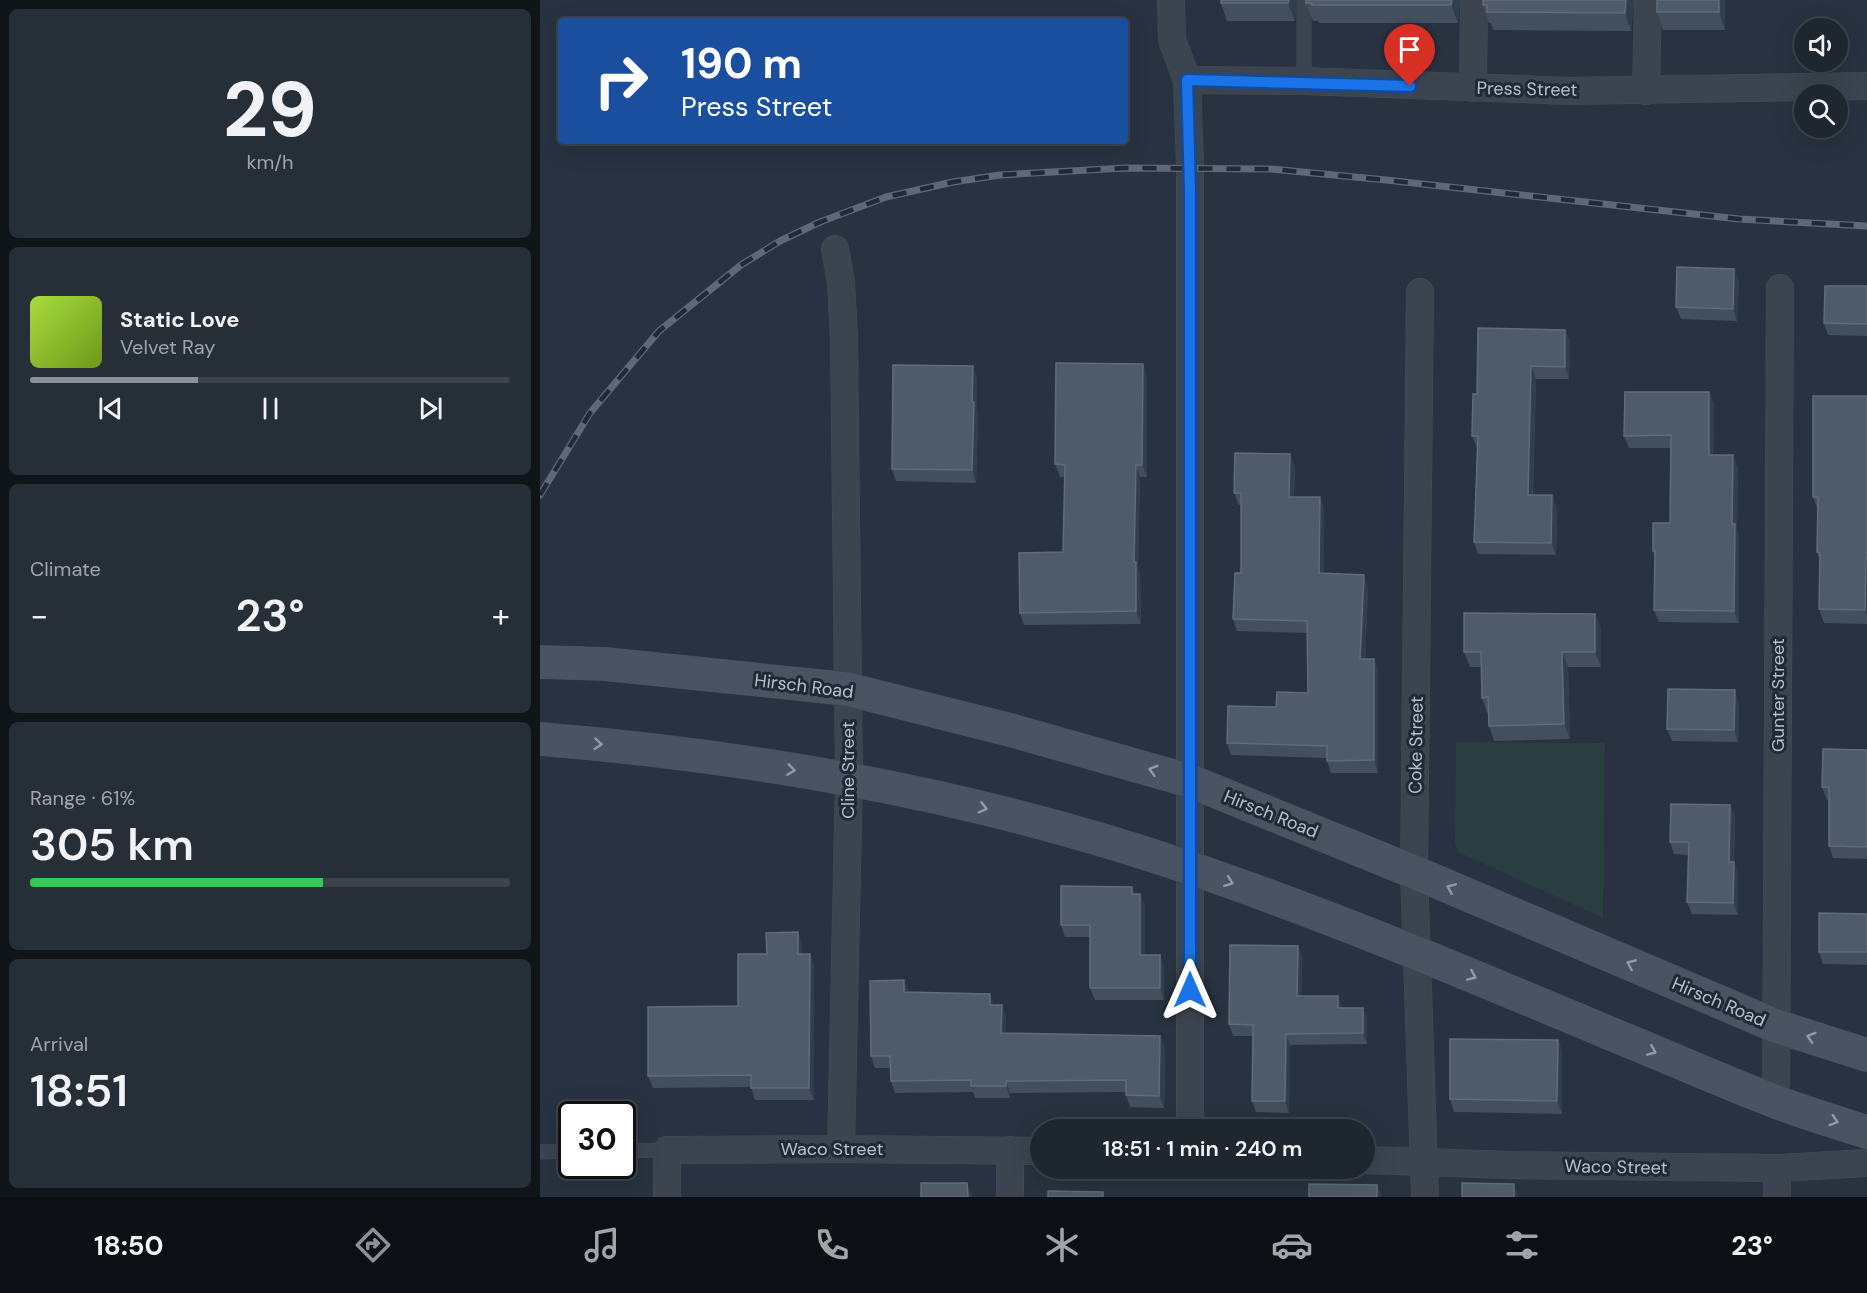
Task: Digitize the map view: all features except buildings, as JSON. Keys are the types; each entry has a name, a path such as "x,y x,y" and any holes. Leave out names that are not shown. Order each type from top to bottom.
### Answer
{"main road":[{"name":"Hirsch Road","path":"540,662 605,664 847,689 1014,731 1190,781 1414,872 1776,1026 1867,1055"},
{"path":"540,739 629,746 849,778 936,796 1109,842 1191,868 1418,953 1776,1102 1867,1132"}],"street":[{"path":"1171,0 1172,40 1187,80 1190,190 1190,1119"},
{"path":"1473,88 1474,0"},
{"path":"1646,90 1648,0"},
{"name":"Press Street","path":"1187,80 1646,90 1867,86"},
{"name":"Cline Street","path":"835,249 841,282 844,338 849,778 841,1149"},
{"name":"Gunter Street","path":"1776,1102 1780,288"},
{"name":"Coke Street","path":"1420,292 1414,872 1425,1197"},
{"path":"667,1197 668,1150"},
{"name":"Waco Street","path":"668,1150 1030,1151"},
{"path":"1010,1150 1010,1197"},
{"name":"Waco Street","path":"1375,1160 1511,1166 1777,1168 1867,1163"},
{"path":"1777,1168 1777,1197"}],"lane":[{"path":"1304,0 1304,81"},
{"name":"Waco Street","path":"636,1151 668,1150"},
{"path":"540,1152 558,1151"}],"green space":[{"path":"1456,742 1605,743 1603,918 1458,852 1455,843"}],"railway":[{"path":"540,495 590,413 659,331 741,265 780,241 820,222 886,197 953,182 1000,175 1125,168 1271,169 1739,219 1867,226"}],"route":[{"path":"1190,990 1190,167 1187,80 1304,81 1410,86"}]}
